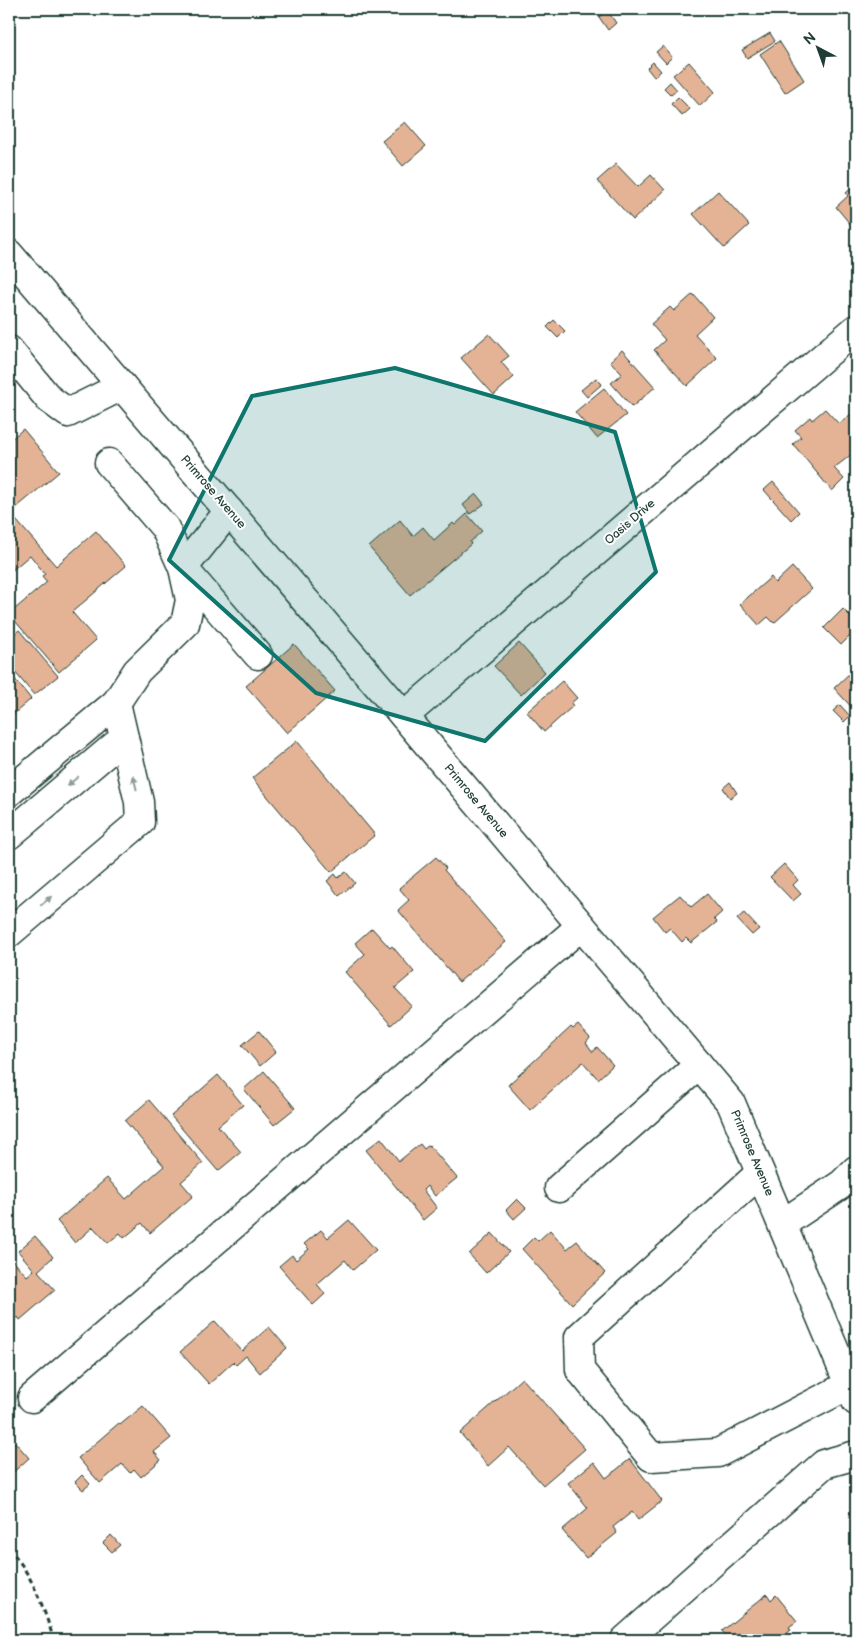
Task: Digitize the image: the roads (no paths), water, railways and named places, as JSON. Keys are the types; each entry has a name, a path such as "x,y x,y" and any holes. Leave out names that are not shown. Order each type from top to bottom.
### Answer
{"street":[{"name":"Primrose Avenue","path":"9,254 404,716 731,1103 853,1393"},
{"name":"Oasis Drive","path":"404,716 856,329"},
{"path":"9,350 48,399 68,413 122,386"},
{"path":"9,792 116,703 137,670 185,624 190,600 183,568 165,528 109,463"},
{"path":"183,568 229,511"},
{"path":"183,568 258,656"},
{"path":"9,933 140,822 139,802 116,703"},
{"path":"9,835 124,738"},
{"path":"32,1398 581,926"},
{"path":"559,1188 699,1065"},
{"path":"782,1224 842,1184 856,1170"},
{"path":"760,1173 579,1337 580,1370 651,1457 718,1453 853,1393"},
{"path":"625,1640 824,1464 856,1455"}]}
